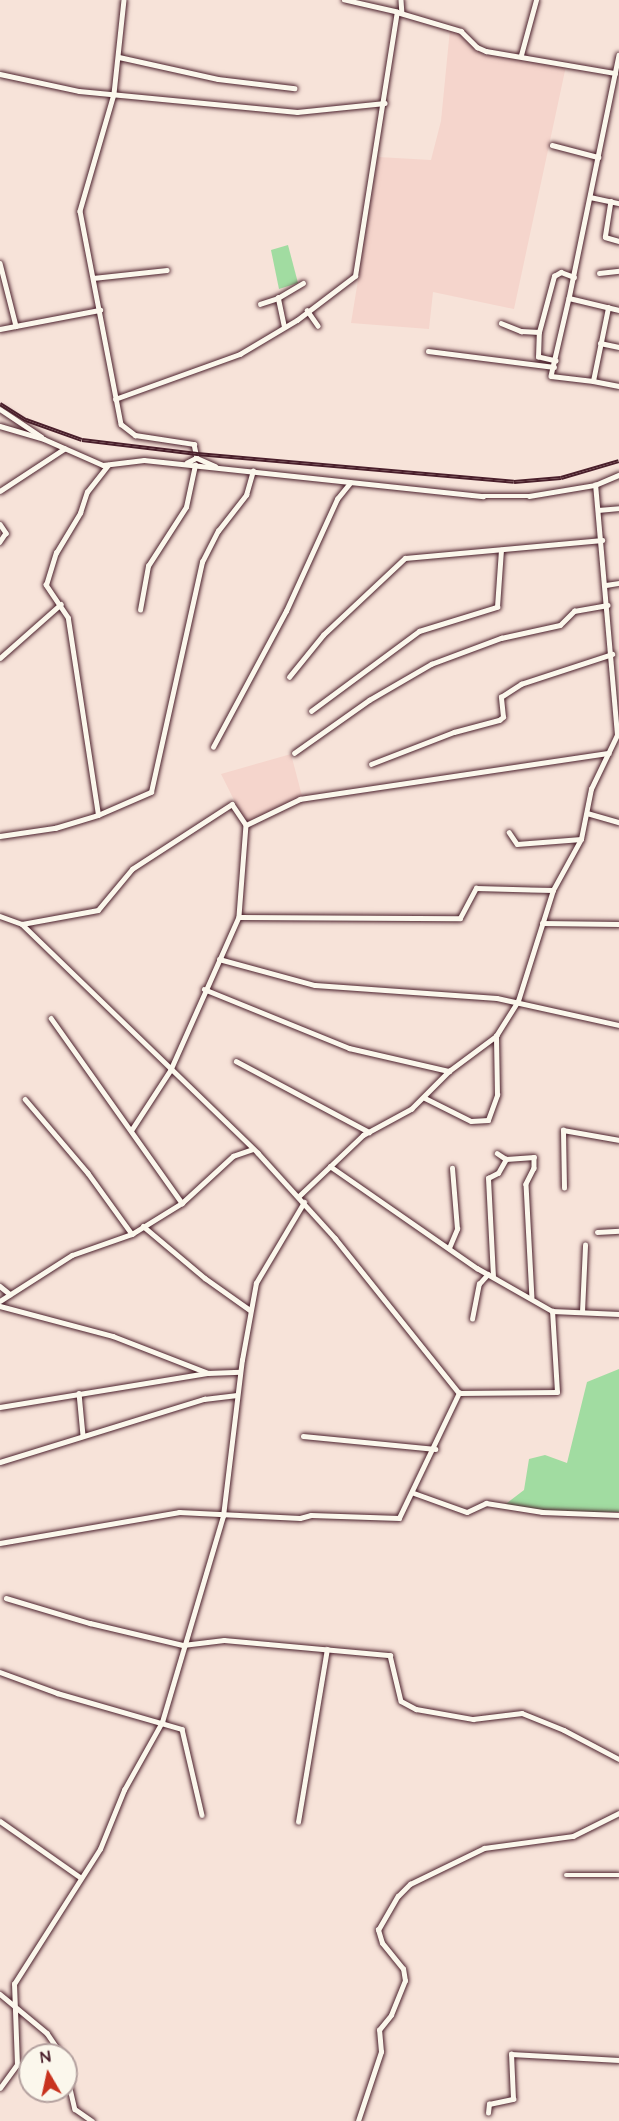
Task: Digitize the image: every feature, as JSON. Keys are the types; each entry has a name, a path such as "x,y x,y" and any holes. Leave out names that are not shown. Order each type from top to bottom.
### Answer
{"street":[{"path":"124,0 114,94 79,206 121,424 135,435 186,441 196,447 197,458"},
{"path":"344,0 461,31 477,47 486,51 521,55 615,73"},
{"path":"116,399 227,360 284,327 355,276 401,0"},
{"path":"521,55 536,0"},
{"path":"619,55 574,277 551,376 619,386"},
{"path":"119,57 218,78 294,88"},
{"path":"0,74 114,94 297,112 385,104"},
{"path":"552,145 598,157"},
{"path":"590,197 619,202"},
{"path":"611,201 605,237 619,241"},
{"path":"0,263 16,326"},
{"path":"93,278 167,270"},
{"path":"599,273 619,271"},
{"path":"556,360 538,357 539,332 554,276 561,272 574,277"},
{"path":"260,304 278,298 303,283"},
{"path":"278,298 284,327"},
{"path":"569,298 619,310"},
{"path":"593,381 608,308"},
{"path":"0,328 100,310"},
{"path":"307,310 318,326"},
{"path":"501,323 521,331 539,332"},
{"path":"600,343 619,347"},
{"path":"428,351 554,367"},
{"path":"0,410 44,439 108,465 144,460 506,498 595,484 619,475"},
{"path":"0,426 44,439"},
{"path":"0,491 64,449"},
{"path":"186,464 197,458"},
{"path":"197,458 218,467"},
{"path":"98,815 68,618 61,604 47,588 50,568 80,513 87,492 108,465"},
{"path":"140,610 148,566 186,507 195,465"},
{"path":"0,836 55,828 98,815 151,792 202,562 218,531 246,495 253,471"},
{"path":"213,747 286,611 338,499 350,483"},
{"path":"298,1197 369,1132 403,1115 425,1098 449,1071 496,1036 518,1001 553,890 581,838 591,789 609,753 618,726 616,671 612,654 595,484"},
{"path":"598,510 619,508"},
{"path":"0,524 6,533 0,542"},
{"path":"289,677 323,635 405,558 602,540"},
{"path":"311,711 419,631 497,607 501,550"},
{"path":"606,585 619,583"},
{"path":"0,658 61,604"},
{"path":"294,753 369,700 431,664 501,638 560,625 574,611 607,605"},
{"path":"370,764 454,732 499,720 503,717 501,697 514,688 562,667 612,654"},
{"path":"246,825 300,798 609,753"},
{"path":"22,924 98,910 110,900 132,869 232,803 246,825 238,916 204,989 171,1070 132,1130"},
{"path":"587,813 619,822"},
{"path":"509,832 517,844 581,838"},
{"path":"238,916 460,918 476,888 553,890"},
{"path":"0,916 22,924 254,1149 304,1202 459,1393"},
{"path":"542,923 619,924"},
{"path":"219,959 315,985 518,1001 619,1024"},
{"path":"204,989 349,1048 449,1071"},
{"path":"51,1018 182,1203"},
{"path":"425,1098 471,1121 488,1120 496,1095 496,1036"},
{"path":"236,1061 369,1132"},
{"path":"25,1099 88,1173 132,1234"},
{"path":"564,1188 563,1130 619,1140"},
{"path":"0,1301 72,1255 132,1234 182,1203 233,1156 254,1149"},
{"path":"497,1153 506,1159 534,1157 534,1168 526,1184 532,1298"},
{"path":"491,1276 488,1178 498,1173 506,1159"},
{"path":"330,1166 491,1276 552,1311 619,1314"},
{"path":"449,1248 457,1229 452,1168"},
{"path":"0,2088 17,2064 13,2007 17,1977 100,1849 124,1790 162,1722 223,1516 240,1372 256,1283 304,1202"},
{"path":"143,1226 250,1310"},
{"path":"597,1232 619,1231"},
{"path":"582,1312 585,1245"},
{"path":"472,1318 479,1284 491,1276"},
{"path":"0,1287 10,1294"},
{"path":"0,1306 112,1336 208,1373"},
{"path":"459,1393 557,1392 552,1311"},
{"path":"0,1407 208,1373 240,1372"},
{"path":"79,1393 82,1435"},
{"path":"0,1543 150,1515 179,1512 223,1516 399,1518 414,1493 459,1393"},
{"path":"0,1462 204,1399 237,1395"},
{"path":"303,1436 435,1449"},
{"path":"414,1493 466,1512 486,1503 542,1512 619,1515"},
{"path":"6,1598 90,1623 183,1645 224,1640 392,1656 401,1701 416,1709 473,1719 522,1713 564,1730 619,1759"},
{"path":"298,1822 327,1649"},
{"path":"0,1672 57,1693 162,1722 184,1731 202,1815"},
{"path":"358,2121 381,2052 379,2030 391,2015 405,1981 403,1969 382,1943 378,1930 398,1896 410,1884 484,1848 573,1836 619,1813"},
{"path":"0,1821 80,1877"},
{"path":"566,1875 619,1875"},
{"path":"0,1994 47,2033 54,2043"},
{"path":"488,2113 489,2104 513,2099 511,2054 619,2060"},
{"path":"74,2103 75,2109 92,2121"}],"shaded area":[{"path":"450,29 463,34 483,55 566,66 514,309 433,292 429,329 351,323 378,157 431,160 441,121"},
{"path":"291,754 302,796 246,824 221,774"}],"green space":[{"path":"288,245 298,283 279,289 271,250"},
{"path":"619,1369 619,1512 566,1513 503,1506 524,1490 529,1459 545,1455 567,1463 587,1382"}],"railway":[{"path":"0,404 26,420 82,440 197,454 514,482 561,478 619,461"}]}
